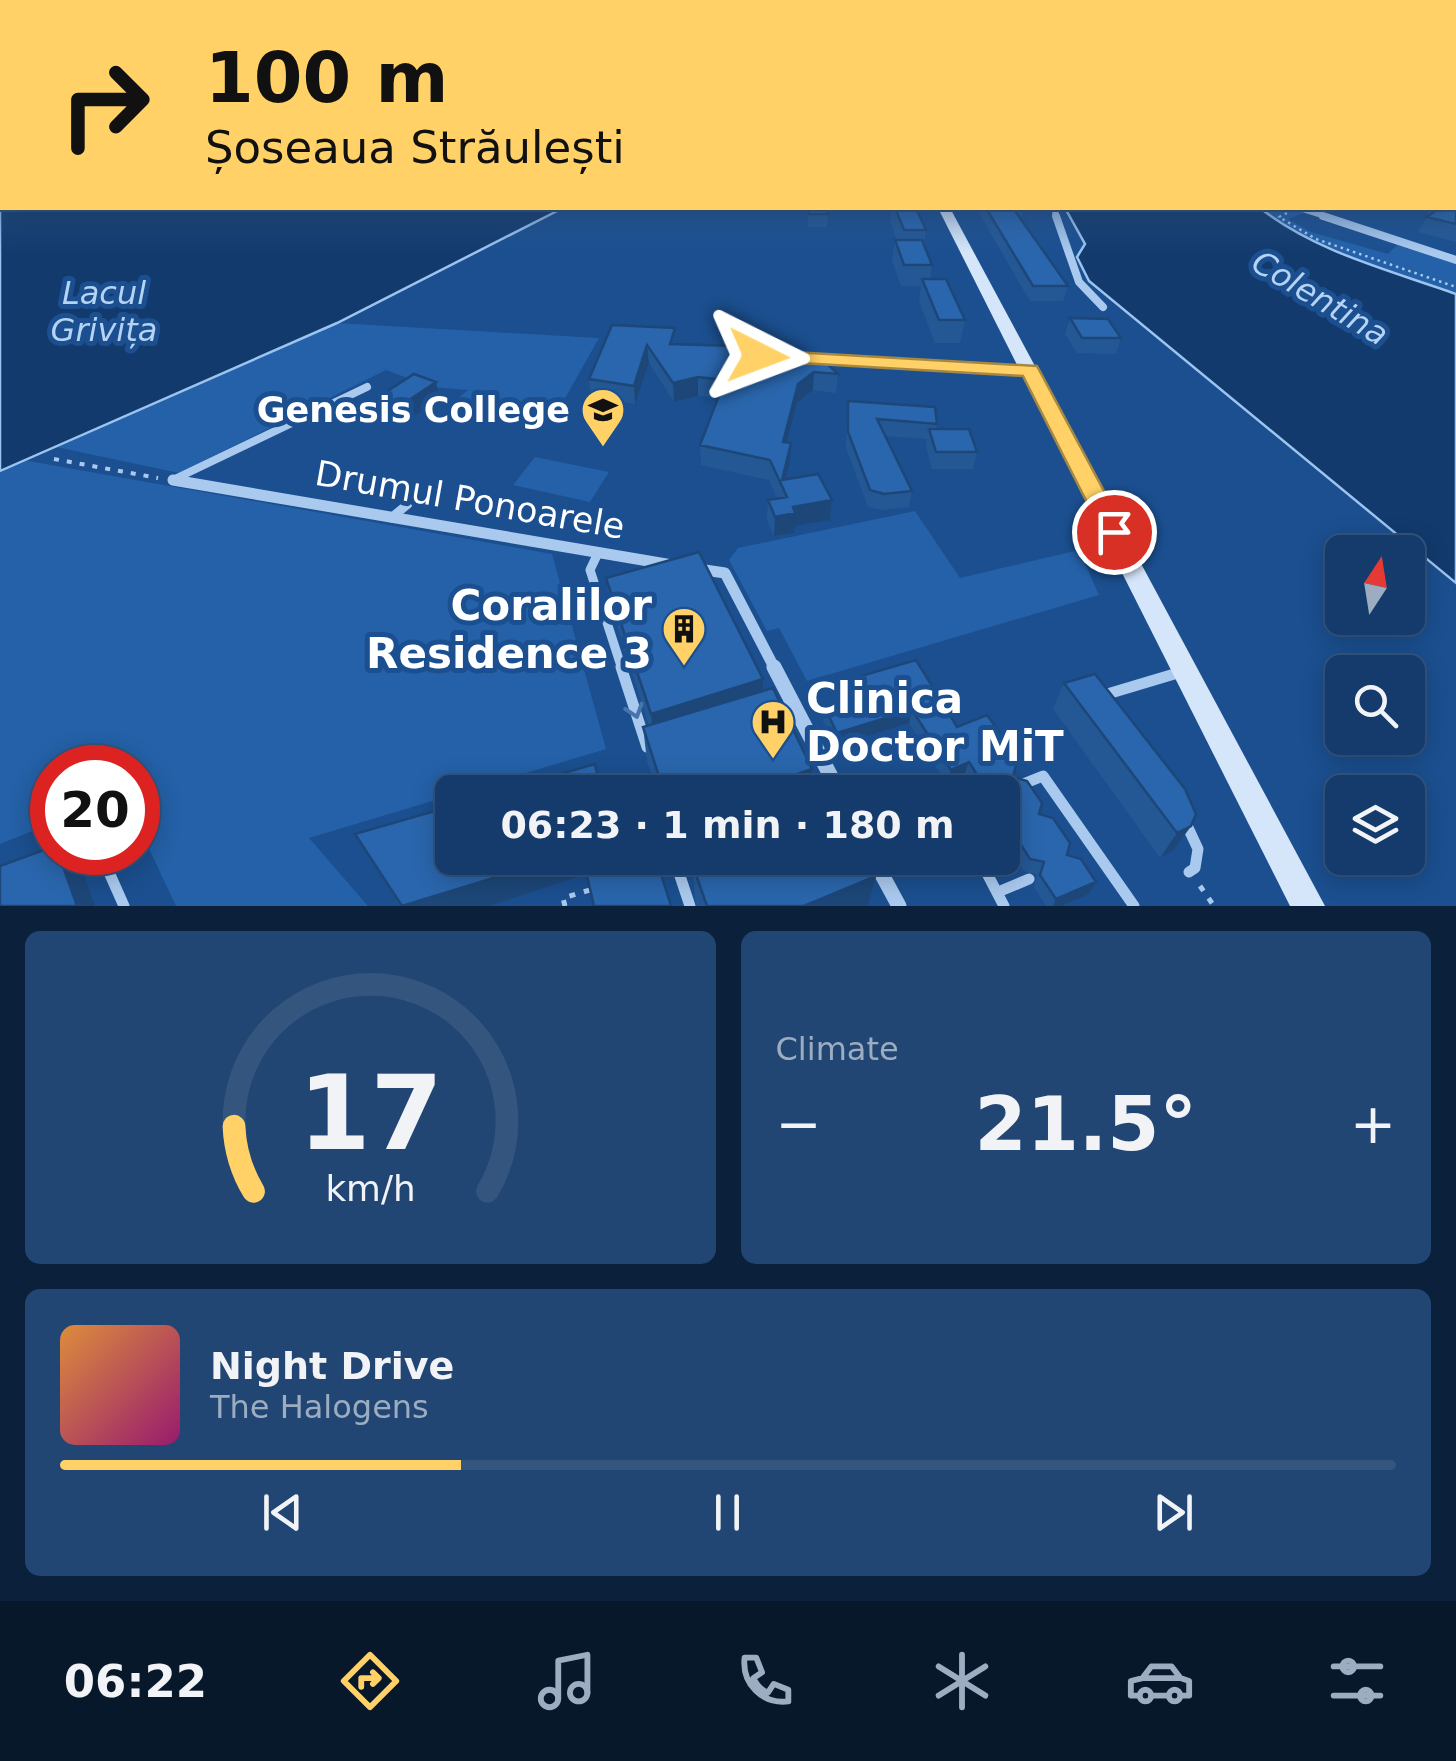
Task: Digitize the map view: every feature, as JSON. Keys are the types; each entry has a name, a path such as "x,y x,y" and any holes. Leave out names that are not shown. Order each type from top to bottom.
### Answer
{"street":[{"path":"945,210 1308,906"},
{"path":"1055,210 1074,272 1102,308"},
{"path":"1306,210 1456,260"},
{"name":"Drumul Ponoarele","path":"173,480 725,573 830,775"},
{"path":"882,875 899,906"}],"lane":[{"path":"800,358 1030,370"},
{"name":"Drumul Ponoarele","path":"173,480 367,387"},
{"path":"391,518 408,504"},
{"path":"598,552 590,570 648,752 666,746"},
{"path":"1103,712 1099,702 1105,693 1186,671"},
{"path":"775,710 794,705"},
{"path":"1020,785 1043,776 1130,905"},
{"path":"1055,818 1069,813"},
{"path":"1180,814 1198,849 1196,868 1189,872"},
{"path":"1082,858 1096,852"},
{"path":"110,875 124,906"},
{"path":"680,875 690,906"},
{"path":"988,875 1004,906"},
{"path":"998,892 1029,879"}],"path":[{"path":"1295,210 1279,216 1316,238 1456,287"},
{"path":"54,460 173,480"},
{"path":"1189,872 1214,906"},
{"path":"565,906 563,898 600,887"}],"shaded area":[{"path":"1263,210 1296,210 1304,213 1288,219 1311,232 1388,254 1397,245 1456,263 1456,294 1329,248"},
{"path":"337,323 599,338 564,400 534,409 457,399 468,390 431,387 386,370 179,473 56,447"},
{"path":"535,457 609,472 590,502 513,485"},
{"path":"23,460 552,554 606,749 519,775 435,775 435,800 309,838 368,906 176,906 160,872 160,745 30,745 30,832 0,844 0,471"},
{"path":"915,511 960,578 1079,550 1099,595 807,681 779,628 767,631 729,560 738,548"}],"water":[{"name":"Lacul Grivița","path":"0,210 559,210 337,323 0,471"},
{"name":"Colentina","path":"1066,210 1263,210 1329,248 1456,294 1456,583 1425,557 1425,535 1398,535 1089,281 1077,257 1085,244"}],"building":[{"path":"808,210 827,210 828,214 809,214"},
{"path":"896,210 917,210 926,230 904,230"},
{"path":"987,210 1014,210 1068,286 1033,286"},
{"path":"1436,210 1456,210 1456,224 1427,217"},
{"path":"895,240 922,240 932,265 904,265"},
{"path":"922,279 946,279 965,320 939,320"},
{"path":"1070,318 1108,319 1121,338 1082,338"},
{"path":"612,325 675,328 670,344 736,346 741,353 758,354 764,350 817,354 838,374 814,372 798,384 783,442 791,443 782,480 818,474 832,500 793,507 795,513 775,517 768,500 787,497 770,460 700,445 725,380 698,377 673,383 647,345 634,386 589,379"},
{"path":"414,374 436,382 394,410 372,401"},
{"path":"848,401 935,407 937,424 877,419 912,491 884,494 870,490 848,432"},
{"path":"929,429 969,429 977,452 936,452"},
{"name":"Coralilor Residence 3","path":"699,552 763,679 651,714 606,578"},
{"path":"916,660 957,727 987,715 1010,747 1005,749 1016,765 1014,775 977,775 969,762 951,770 912,710 837,733 825,708 847,702 837,683"},
{"path":"1095,674 1185,789 1196,814 1191,826 1177,833 1064,683"},
{"path":"773,688 812,769 795,775 659,775 643,727"},
{"path":"595,764 597,775 557,775"},
{"path":"1020,779 1027,781 1042,803 1039,814 1053,818 1070,843 1067,855 1081,859 1096,882 1056,899 1040,875 1044,862 1030,859 1020,843"},
{"path":"435,811 435,875 503,875 402,906 355,834"},
{"path":"30,855 30,875 66,875 77,906 0,906 0,866"},
{"path":"587,875 661,875 671,906 594,906"},
{"path":"696,875 876,876 804,906 707,906"}],"place":[{"name":"Genesis College","path":"603,448"},
{"name":"Coralilor Residence 3","path":"684,667"},
{"name":"Clinica Doctor MiT","path":"773,760"}],"route":[{"path":"758,356 1030,370 1114,532"}]}
